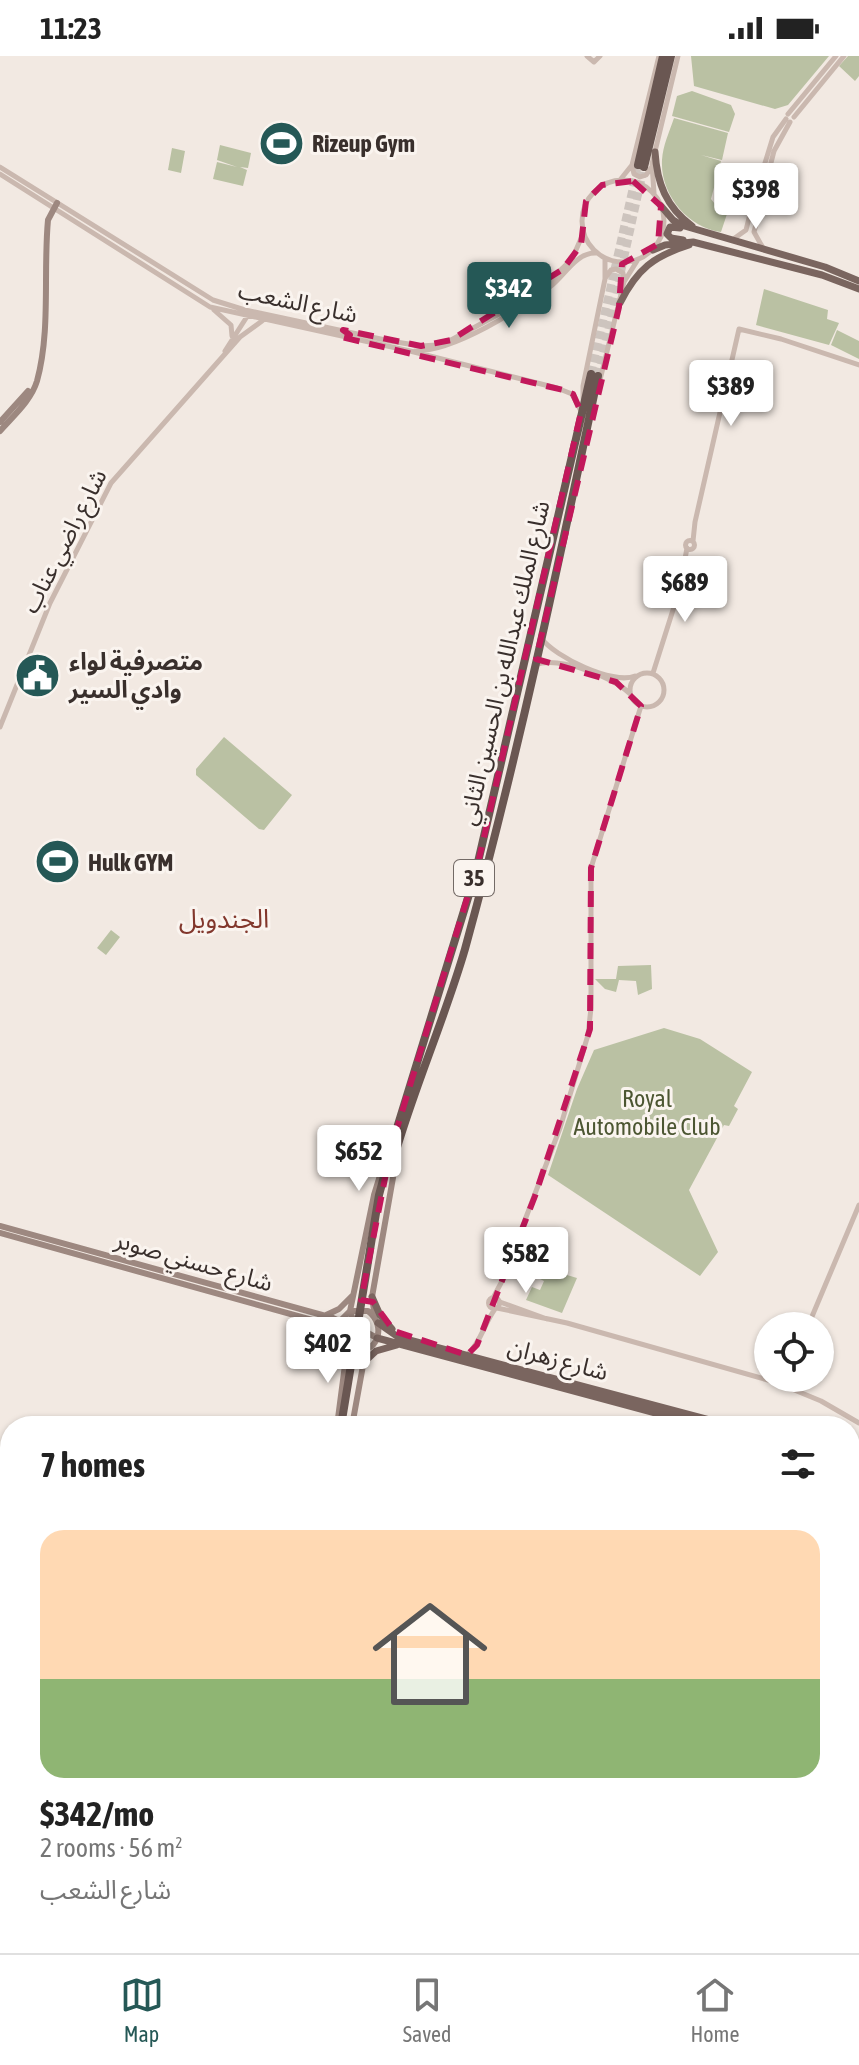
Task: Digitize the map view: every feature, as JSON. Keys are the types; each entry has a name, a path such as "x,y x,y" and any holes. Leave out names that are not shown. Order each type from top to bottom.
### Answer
{"highway":[{"path":"642,165 661,56"},
{"path":"642,165 674,56"},
{"path":"671,86 674,56"},
{"name":"شارع الملك عبدالله بن الحسين الثاني","path":"346,1416 386,1174 475,875 594,375"},
{"name":"شارع الملك عبدالله بن الحسين الثاني","path":"394,1149 463,953 488,861 541,638 585,406"}],"main road":[{"path":"655,152 658,174 667,199 682,218 701,231"},
{"path":"0,431 27,400 37,378 43,342 48,220 56,205"},
{"path":"661,206 676,223 716,236"},
{"path":"859,281 825,267 731,240 675,227 668,230 669,237 822,275 859,289"},
{"path":"653,250 665,245 695,242"},
{"path":"620,303 637,276 655,259 695,242"},
{"path":"0,422 37,378"},
{"path":"344,1416 340,1321 350,1311 356,1292 379,1174 394,1149"},
{"path":"347,1416 366,1349 377,1338 372,1297 397,1161 394,1149"},
{"name":"شارع حسني صوبر","path":"0,1226 323,1319 340,1321 361,1336 366,1349"},
{"name":"شارع حسني صوبر","path":"0,1233 156,1272"},
{"path":"356,1292 363,1301 372,1297"},
{"path":"344,1368 336,1343 323,1319 356,1292"},
{"path":"372,1297 389,1327 423,1344"},
{"path":"350,1311 362,1309 376,1320"},
{"path":"350,1311 355,1326 377,1338"},
{"name":"شارع حسني صوبر","path":"323,1319 341,1339"},
{"name":"شارع زهران","path":"376,1320 393,1335 695,1416"},
{"name":"شارع زهران","path":"377,1338 667,1416"},
{"path":"341,1339 352,1349 366,1349"},
{"path":"361,1366 378,1350 404,1344"},
{"path":"344,1368 354,1361 361,1366"}],"street":[{"path":"587,56 594,62 600,56"},
{"path":"763,249 754,232 763,210 760,205 774,151 789,118 836,56"},
{"path":"731,240 746,230 773,137 844,56"},
{"path":"641,258 623,262 596,253 583,234 582,213 589,196 602,185 620,180 655,152 671,86"},
{"path":"624,282 637,260 653,250 663,229 661,206 642,165"},
{"name":"شارع الشعب","path":"0,167 210,307 342,333 563,390 585,406"},
{"name":"شارع الشعب","path":"0,174 225,305 263,320 421,346 451,340 544,286 576,255 583,234"},
{"path":"620,180 639,183 654,194"},
{"path":"752,205 760,205"},
{"path":"750,213 758,216"},
{"name":"شارع الشعب","path":"410,351 444,348 478,331 551,286 583,255 596,253"},
{"path":"585,406 583,386 605,279 605,258"},
{"path":"585,406 620,303 624,282 623,273 616,269 611,270 605,279"},
{"path":"210,307 231,325 231,340"},
{"name":"شارع راضي عناب","path":"224,354 249,314"},
{"name":"شارع راضي عناب","path":"0,727 50,603 111,483 224,354 263,320"},
{"path":"653,673 690,545 739,329 781,339 859,365"},
{"path":"534,666 545,662 563,664 616,682 641,706 655,705 664,694 662,682 653,673 624,679 566,659 541,638"},
{"path":"630,695 630,684 636,676"},
{"path":"467,1355 477,1345 497,1303 501,1283 548,1160 587,1041 591,1008 591,868 641,706"},
{"path":"815,1312 859,1205"},
{"path":"487,1320 489,1304 497,1303 754,1377"},
{"path":"477,1345 484,1359"},
{"path":"798,1392 846,1416"}],"highlighted area":[{"path":"633,181 661,206 658,244 622,264 619,307 536,659 616,682 641,706 591,868 590,1029 535,1196 477,1345 467,1355 394,1331 373,1302 361,1300 391,1148 479,859 581,412 573,394 563,390 341,337 350,335 343,330 421,346 451,340 563,269 581,245 586,201 602,185"}],"green space":[{"path":"691,56 829,56 788,105 775,109 694,86"},
{"path":"848,56 859,56 859,76 855,81 839,66"},
{"path":"692,91 731,105 735,114 729,132 672,116 677,96"},
{"path":"674,118 728,133 722,160 701,155 721,161 711,199 715,204 729,208 721,232 698,224 687,216 671,197 666,185 662,160"},
{"path":"220,145 251,153 248,168 240,167 247,170 243,186 213,179 217,162 237,167 217,160"},
{"path":"172,148 185,151 181,173 168,170"},
{"path":"764,289 828,310 827,319 839,323 829,345 756,325"},
{"path":"837,330 859,341 859,359 831,345"},
{"path":"224,737 292,795 264,830 196,775 196,769"},
{"path":"111,930 120,937 106,955 97,948"},
{"path":"651,965 652,989 638,995 636,981 619,980 616,992 605,989 595,979 616,979 618,966"},
{"name":"Royal Automobile Club","path":"664,1028 700,1039 752,1072 734,1106 738,1109 729,1126 724,1125 689,1190 718,1252 700,1276 548,1175 577,1089 594,1050"},
{"path":"540,1267 577,1278 562,1313 526,1300 532,1287 540,1290 544,1281 536,1277"}],"tunnel":[{"path":"591,374 638,165"},
{"path":"598,376 643,172"}],"place":[{"name":"Rizeup Gym","path":"281,143"},
{"name":"متصرفية لواء وادي السير","path":"38,675"},
{"name":"Hulk GYM","path":"57,862"}],"district":[{"name":"الجندويل","path":"224,919"}]}
